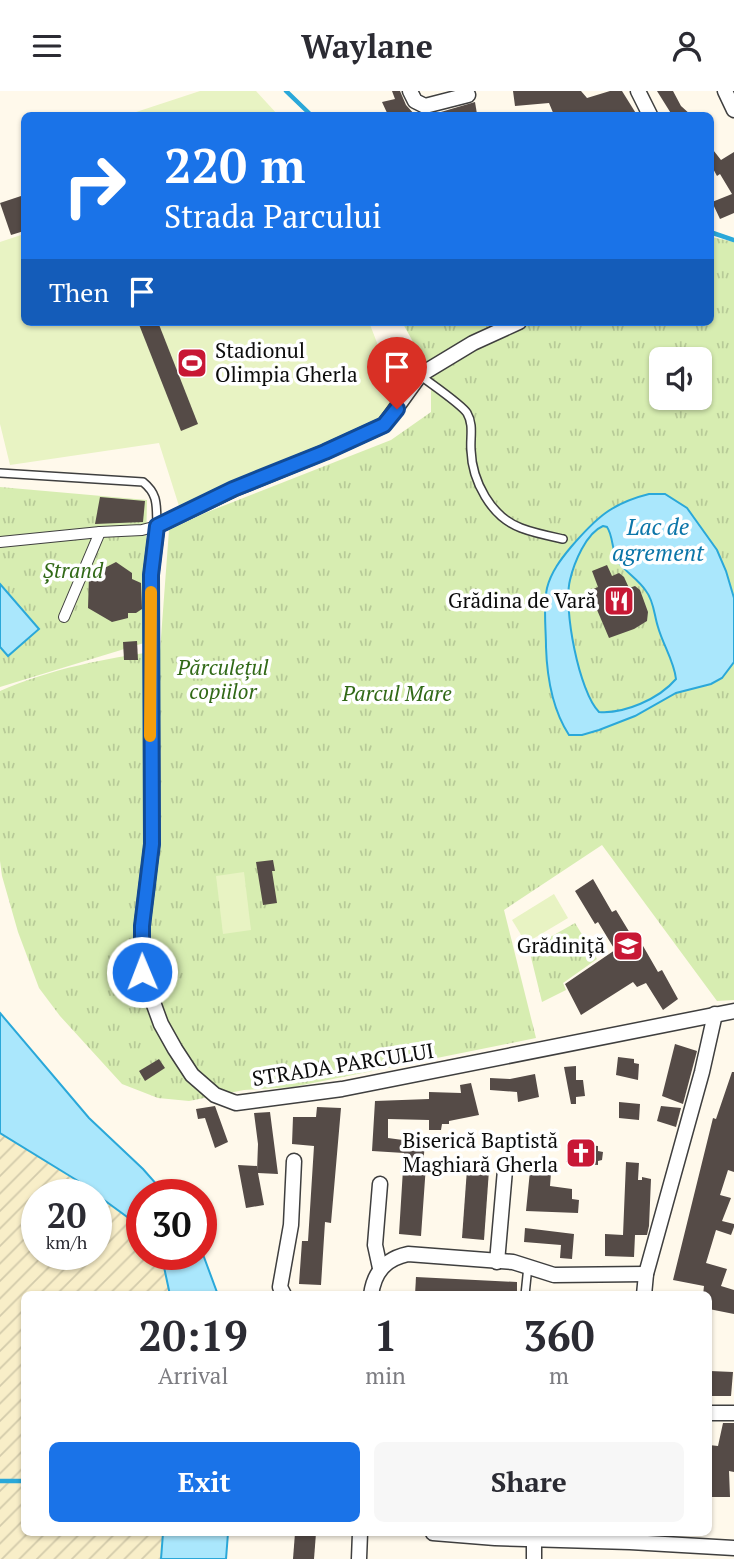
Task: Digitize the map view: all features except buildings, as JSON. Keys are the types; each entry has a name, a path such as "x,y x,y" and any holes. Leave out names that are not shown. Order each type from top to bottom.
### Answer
{"street":[{"path":"410,91 415,101 425,106 468,95"},
{"path":"638,91 648,112"},
{"path":"725,91 734,110"},
{"path":"0,542 142,530 157,526 233,489 384,425 420,375 473,343 510,326"},
{"name":"STRADA PARCULUI","path":"157,526 151,575 152,844 142,926 142,972 161,1024 192,1075 215,1094 236,1103 342,1089 734,1011"},
{"path":"64,617 100,532"},
{"path":"644,1291 646,1274 702,1072 715,1014"},
{"path":"282,1291 280,1287 291,1225 294,1161"},
{"path":"497,1262 505,1170"},
{"path":"380,1184 375,1245 380,1268"},
{"path":"372,1291 380,1268 392,1257 408,1254 528,1266 554,1275 646,1274"},
{"path":"712,1413 734,1413"},
{"path":"359,1559 360,1536"},
{"path":"495,1536 534,1540 631,1537 734,1548"},
{"path":"534,1540 534,1559"}],"lane":[{"path":"420,375 466,412 472,432 471,449 475,474 484,496 501,516 520,528 563,539"},
{"path":"0,473 143,482 153,490 156,499 157,526"},
{"path":"525,1291 528,1266"}],"shaded area":[{"path":"0,1133 72,1179 21,1179 21,1270 112,1270 112,1206 126,1216 126,1270 165,1270 169,1291 21,1291 21,1536 163,1536 161,1559 0,1559"}],"green space":[{"path":"200,91 256,91 275,112 136,112"},
{"name":"Stadionul Olimpia Gherla","path":"21,235 21,326 371,326 401,405 391,418 179,506 159,443 10,465 0,424 0,242"},
{"name":"Parcul Mare","path":"714,238 734,242 734,1000 717,1001 602,845 504,910 536,1038 293,1087 244,1090 189,1101 158,1098 122,1084 60,1016 39,988 18,932 0,861 0,691 38,676 78,665 160,651 169,530 205,513 391,440 431,412 431,388 404,326 714,326"},
{"name":"Ștrand","path":"0,487 147,500 144,643 0,687"},
{"path":"244,872 251,930 223,934 216,876"},
{"path":"554,894 568,918 526,943 512,920"},
{"path":"575,923 597,959 563,983 566,990 542,1002 529,949"}],"water":[{"name":"Lac de agrement","path":"649,494 665,494 687,508 717,550 734,598 734,662 722,678 711,684 676,693 635,716 599,730 582,735 569,735 558,715 549,682 545,617 547,588 560,561 589,528 605,513","holes":["603,526 607,527 619,563 640,583 651,599 676,679 660,693 640,704 619,711 599,712 585,687 579,669 571,629 568,593 572,573 582,549 591,535"]},
{"path":"0,584 39,629 8,656 0,647"},
{"path":"0,1013 89,1118 152,1179 126,1179 126,1216 112,1206 112,1179 75,1179 0,1133"},
{"path":"165,1270 209,1270 217,1291 169,1291"},
{"path":"163,1536 228,1536 226,1559 161,1559"}],"waterway":[{"path":"286,91 308,112"},
{"path":"714,233 734,240"},
{"path":"0,1481 21,1481"}],"slow traffic":[{"path":"150,736 151,592"}],"place":[{"name":"Stadionul Olimpia Gherla","path":"192,363"},
{"name":"Grădina de Vară","path":"619,601"},
{"name":"Grădiniță","path":"628,946"},
{"name":"Biserică Baptistă Maghiară Gherla","path":"581,1153"}],"route":[{"path":"142,972 142,926 152,844 151,575 157,526 233,489 384,425 397,409"}],"park label":[{"name":"Părculețul copiilor","path":"223,680"}]}
